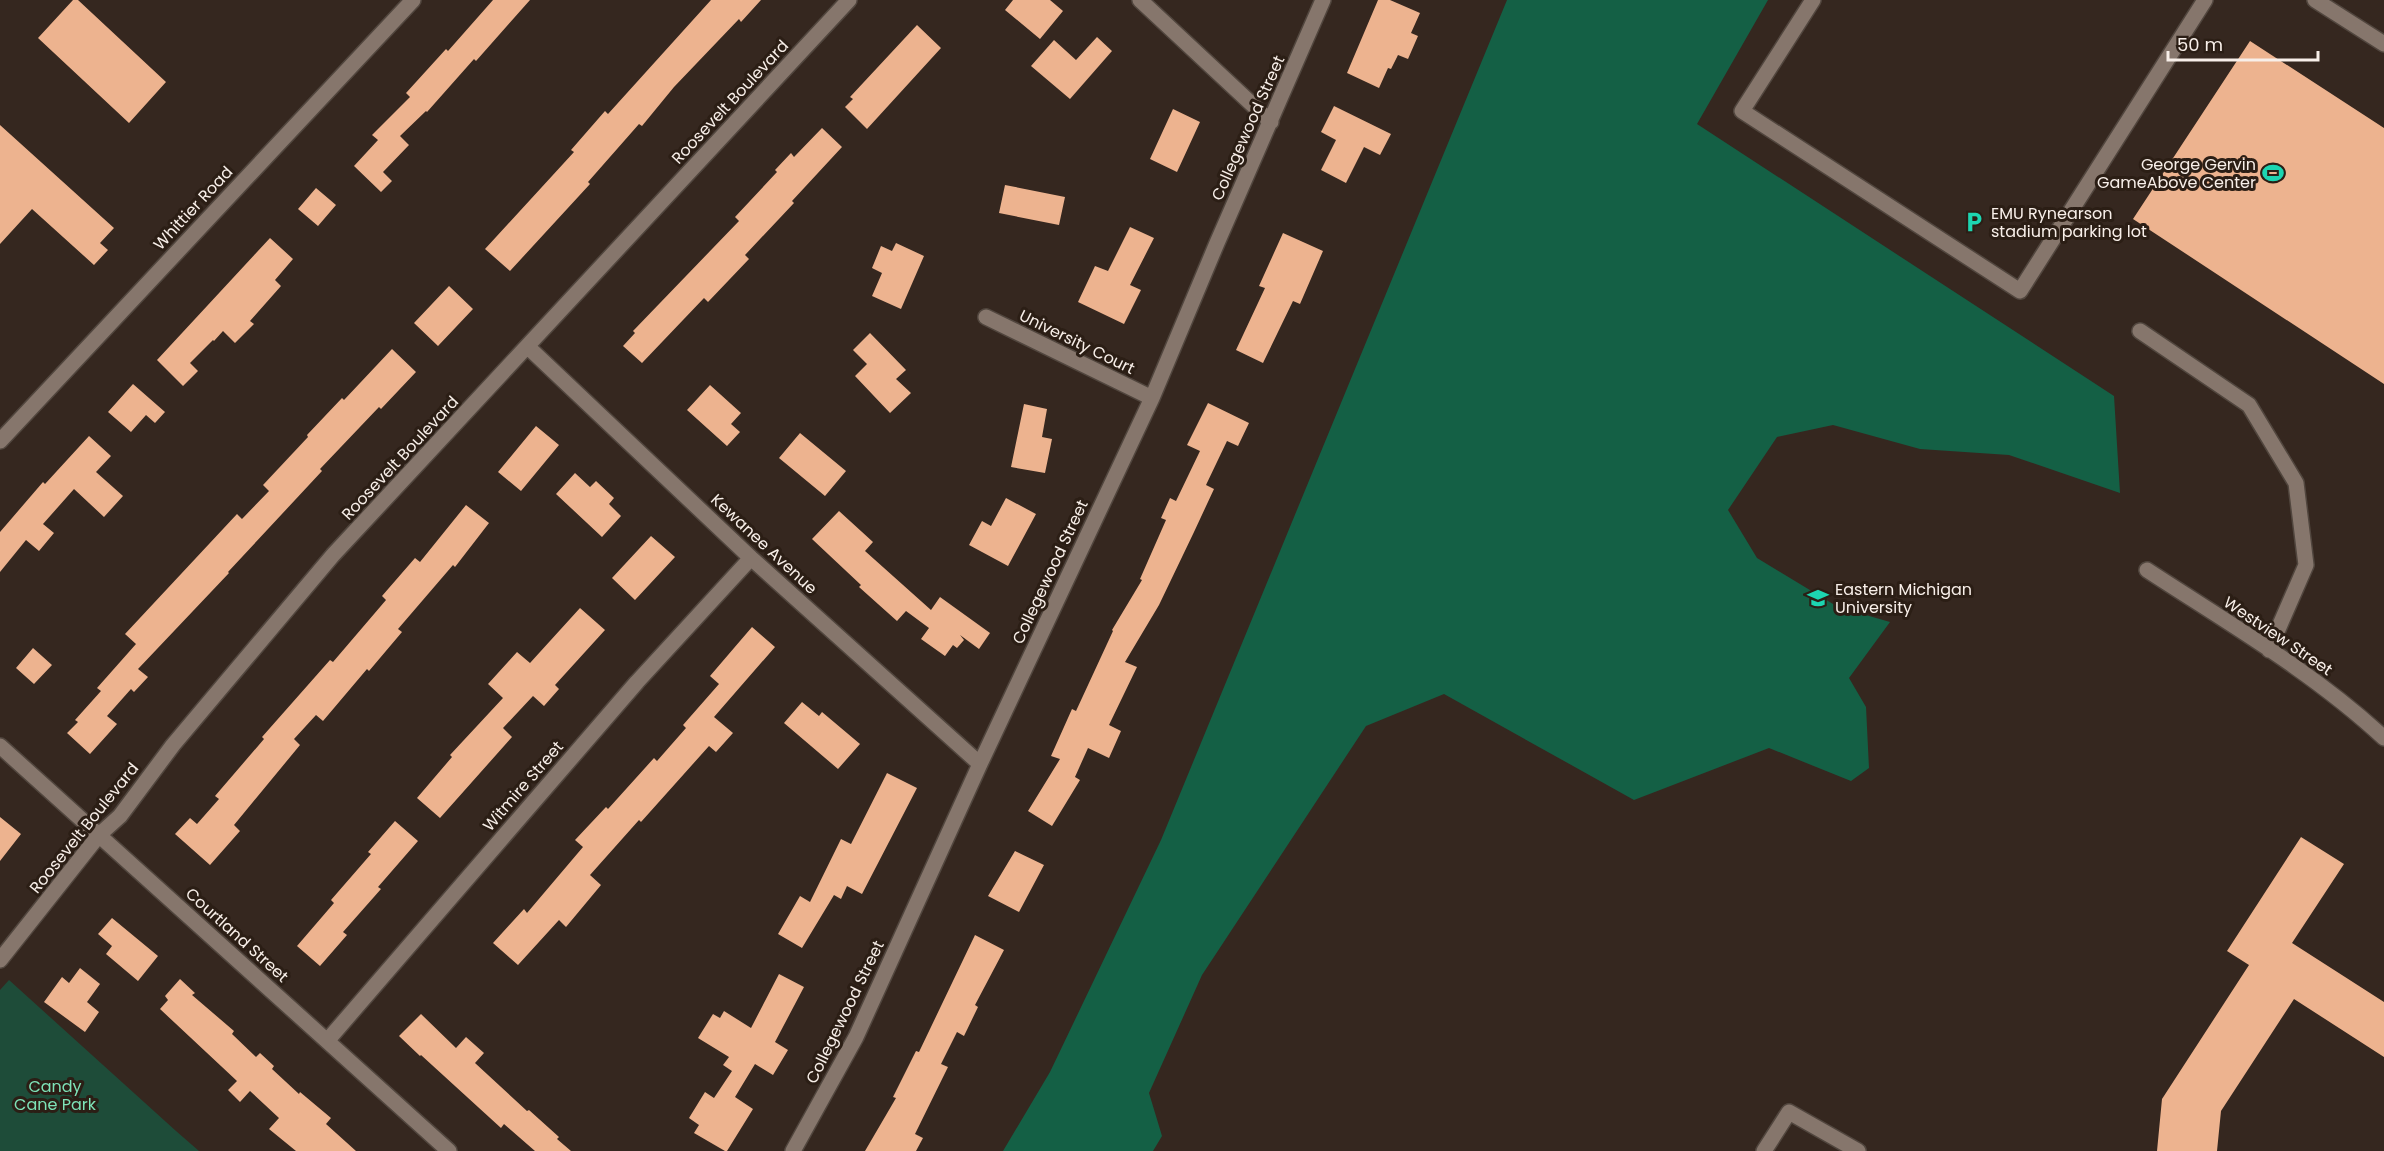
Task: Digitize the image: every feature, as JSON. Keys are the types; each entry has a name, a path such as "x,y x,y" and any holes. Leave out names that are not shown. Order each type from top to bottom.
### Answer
{"street":[{"name":"Whittier Road","path":"0,441 413,0"},
{"name":"Roosevelt Boulevard","path":"0,960 99,835 120,816 174,745 333,555 849,0"},
{"path":"1140,0 1271,122"},
{"name":"Collegewood Street","path":"793,1151 856,1037 980,764 1152,398 1323,0"},
{"path":"1813,0 1742,111 2020,291 2205,0"},
{"path":"2315,0 2384,44"},
{"name":"University Court","path":"986,317 1152,398"},
{"path":"2140,331 2249,405 2296,483 2306,565 2269,650"},
{"name":"Kewanee Avenue","path":"528,347 751,558 980,764"},
{"name":"Witmire Street","path":"327,1041 637,682 751,558"},
{"name":"Westview Street","path":"2147,570 2269,650 2353,709 2384,738"},
{"name":"Courtland Street","path":"0,746 449,1151"},
{"path":"1764,1151 1789,1112 1836,1146 1858,1151"}],"green space":[{"path":"1507,0 1768,0 1697,124 2114,396 2120,493 2009,455 1920,449 1833,425 1777,437 1728,510 1757,558 1838,607 1890,622 1849,678 1866,707 1869,768 1851,781 1769,748 1634,800 1444,694 1366,726 1202,975 1149,1093 1162,1136 1153,1151 1003,1151 1050,1072 1161,840"},
{"name":"Candy Cane Park","path":"9,980 199,1151 0,1151 0,990"}],"building":[{"path":"73,0 78,0 166,82 129,123 38,38"},
{"path":"493,0 530,0 476,61 474,59 427,112 400,136 409,145 383,172 392,181 381,192 354,166 378,140 372,135 410,97 406,93 446,49 448,51"},
{"path":"711,0 761,0 741,22 739,19 674,87 642,126 639,124 588,182 590,184 510,271 485,249 574,152 571,150 605,111 608,114"},
{"path":"1013,0 1050,0 1063,11 1040,39 1005,10"},
{"path":"1378,0 1390,0 1420,13 1411,33 1418,36 1408,59 1398,55 1391,69 1388,68 1379,88 1347,73"},
{"path":"917,25 941,48 867,129 845,107 853,99 850,97"},
{"path":"1097,37 1112,51 1070,99 1031,66 1054,40 1076,60"},
{"name":"George Gervin GameAbove Center","path":"2250,41 2384,128 2384,384 2133,219"},
{"path":"1334,106 1391,134 1380,155 1364,147 1346,183 1321,170 1336,140 1321,132"},
{"path":"1173,109 1200,122 1177,172 1150,159"},
{"path":"0,125 114,228 100,243 108,250 94,265 32,209 0,244"},
{"path":"822,128 842,147 745,255 749,259 708,302 704,298 642,363 623,346 635,333 633,331 739,221 735,217 777,172 775,170 791,153 794,157"},
{"path":"1005,185 1065,197 1059,225 999,213"},
{"path":"316,188 336,205 318,226 298,209"},
{"path":"1130,227 1154,238 1130,285 1141,290 1124,324 1078,302 1095,266 1108,271"},
{"path":"1283,233 1323,251 1300,304 1293,301 1263,363 1236,350 1265,288 1259,286"},
{"path":"270,238 293,259 275,280 281,286 250,321 254,324 235,343 223,331 190,363 198,371 183,386 157,360"},
{"path":"896,243 924,256 901,309 872,296 882,273 872,268 881,246 892,251"},
{"path":"449,286 473,309 438,346 414,323"},
{"path":"870,333 906,370 896,379 911,393 890,413 855,376 867,364 853,350"},
{"path":"392,349 416,372 320,469 322,471 138,669 148,677 134,692 131,689 107,716 117,724 90,754 67,733 78,722 75,720 101,691 97,688 136,644 125,634 237,514 242,519 269,491 263,485 342,398 344,400"},
{"path":"133,384 165,412 155,423 146,415 131,432 108,412"},
{"path":"710,385 741,413 731,424 740,432 727,446 687,410"},
{"path":"1208,403 1249,423 1238,446 1227,441 1206,485 1214,489 1159,605 1125,662 1137,667 1109,725 1121,731 1109,758 1088,748 1075,777 1080,780 1052,826 1028,811 1060,759 1051,756 1072,709 1076,711 1112,630 1142,580 1140,579 1166,520 1161,518 1170,498 1176,501 1200,451 1187,445"},
{"path":"1024,404 1047,409 1042,437 1052,439 1045,473 1011,467"},
{"path":"536,426 559,445 521,491 498,472"},
{"path":"800,433 846,471 825,496 779,458"},
{"path":"89,436 111,456 96,472 123,496 104,517 74,489 43,524 54,533 39,551 26,540 0,572 0,532 43,482 45,484"},
{"path":"575,473 590,487 596,481 614,498 609,504 621,516 602,537 556,494"},
{"path":"1006,498 1036,514 1008,566 969,545 982,521 991,526"},
{"path":"466,505 489,523 455,567 453,565 398,629 402,632 369,671 367,669 323,721 316,715 294,739 300,745 234,825 240,831 210,865 175,834 190,818 197,824 219,799 215,796 264,739 262,737 330,660 333,662 386,600 382,596 415,558 420,562"},
{"path":"839,511 873,542 865,551 931,610 940,597 990,633 979,649 960,635 964,640 957,648 953,645 945,656 921,639 929,628 906,611 897,621 859,587 861,585 812,539"},
{"path":"651,536 675,557 635,600 612,578"},
{"path":"580,608 605,630 555,685 559,689 544,706 533,696 503,728 512,737 440,818 417,798 452,757 450,755 503,698 488,684 517,652 530,663"},
{"path":"752,627 775,647 714,717 733,733 716,752 709,746 641,822 639,820 590,875 601,885 566,927 559,920 518,965 493,943 524,909 527,913 583,847 575,840 606,807 608,809 654,758 657,761 686,728 683,725 719,684 710,676"},
{"path":"33,648 52,665 34,684 16,668"},
{"path":"802,702 819,716 822,712 860,744 838,769 784,723"},
{"path":"887,773 917,788 862,894 847,886 841,899 834,895 802,948 778,934 800,896 810,902 841,839 851,844"},
{"path":"0,817 21,834 0,861"},
{"path":"395,821 418,841 378,887 381,889 343,932 347,935 320,966 297,946 334,903 331,900 371,854 368,852"},
{"path":"2301,837 2344,864 2292,943 2384,1002 2384,1057 2294,999 2221,1111 2217,1151 2157,1151 2162,1099 2249,965 2227,951"},
{"path":"1015,851 1044,865 1019,912 988,896"},
{"path":"112,918 158,956 138,981 106,954 112,946 98,934"},
{"path":"975,935 1004,950 975,1005 978,1007 964,1036 957,1032 941,1064 948,1067 915,1134 923,1138 916,1151 865,1151 896,1098 893,1097 916,1051 919,1052"},
{"path":"80,968 100,984 87,1002 99,1012 85,1032 44,1002 62,977 69,983"},
{"path":"779,974 804,987 775,1042 788,1050 773,1075 755,1064 735,1097 753,1109 725,1151 694,1133 699,1125 689,1118 705,1092 714,1098 732,1071 723,1065 729,1057 698,1038 713,1014 720,1018 724,1011 751,1028"},
{"path":"180,979 195,993 192,995 234,1031 232,1034 256,1057 260,1053 274,1066 272,1069 299,1094 300,1092 331,1118 326,1124 356,1151 296,1151 269,1129 279,1118 250,1091 240,1102 228,1090 237,1081 160,1009 168,1000 165,996"},
{"path":"421,1014 456,1048 466,1037 484,1053 475,1063 559,1137 557,1139 571,1151 535,1151 504,1124 501,1128 420,1056 399,1036"}],"place":[{"name":"George Gervin GameAbove Center","path":"2273,173"},
{"name":"EMU Rynearson stadium parking lot","path":"1974,222"},
{"name":"Eastern Michigan University","path":"1818,598"}]}
